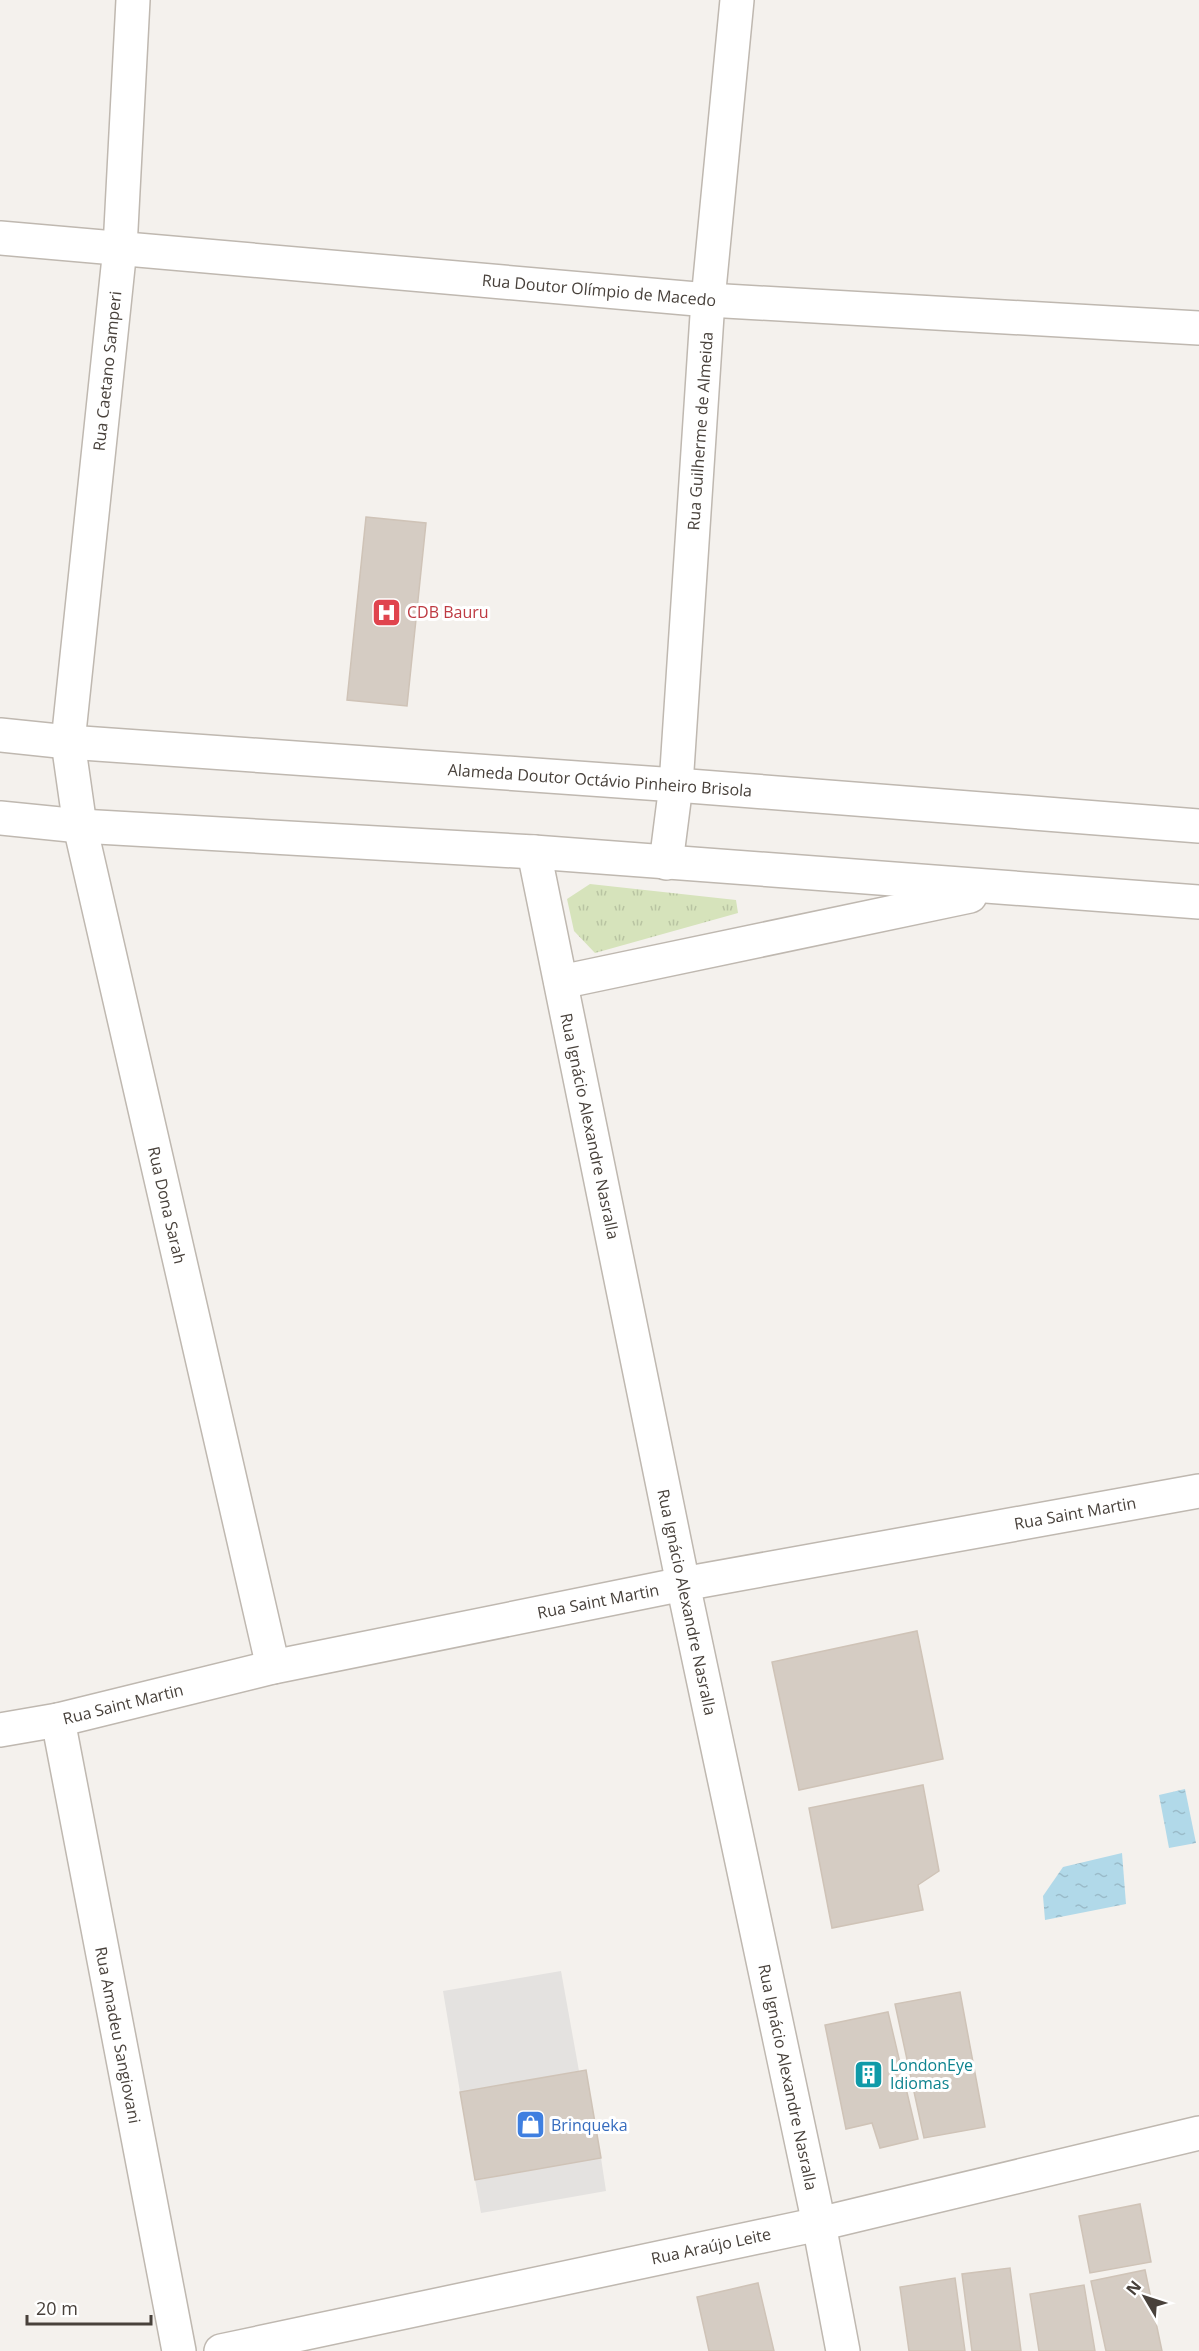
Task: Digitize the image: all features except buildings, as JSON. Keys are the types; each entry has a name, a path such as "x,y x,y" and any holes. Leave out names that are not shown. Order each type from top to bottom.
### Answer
{"street":[{"name":"Rua Caetano Samperi","path":"68,742 120,248 133,0"},
{"name":"Rua Guilherme de Almeida","path":"666,863 676,785 708,300 737,0"},
{"name":"Rua Doutor Olímpio de Macedo","path":"0,238 708,300 1199,328"},
{"name":"Alameda Doutor Octávio Pinheiro Brisola","path":"0,735 68,742 676,785 1199,826"},
{"name":"Rua Dona Sarah","path":"68,742 80,826 273,1667"},
{"path":"0,818 80,826 534,852 1199,902"},
{"name":"Rua Ignácio Alexandre Nasralla","path":"534,852 683,1584 819,2224 843,2351"},
{"path":"561,982 1006,888"},
{"name":"Rua Saint Martin","path":"0,1730 58,1720 273,1667 683,1584 1199,1491"},
{"name":"Rua Amadeu Sangiovani","path":"58,1720 179,2351"},
{"name":"Rua Araújo Leite","path":"221,2351 819,2224 1199,2133"}],"green space":[{"path":"590,884 736,900 738,913 595,953 574,931 567,899"}],"shaded area":[{"path":"561,1971 579,2071 460,2092 443,1991"},
{"path":"601,2158 606,2191 481,2213 475,2180"}],"water":[{"path":"1185,1789 1196,1843 1169,1848 1159,1795"},
{"path":"1122,1853 1126,1904 1045,1920 1043,1896 1063,1867"}],"place":[{"name":"CDB Bauru","path":"386,612"},
{"name":"LondonEye Idiomas","path":"869,2074"},
{"name":"Brinqueka","path":"530,2125"}]}
